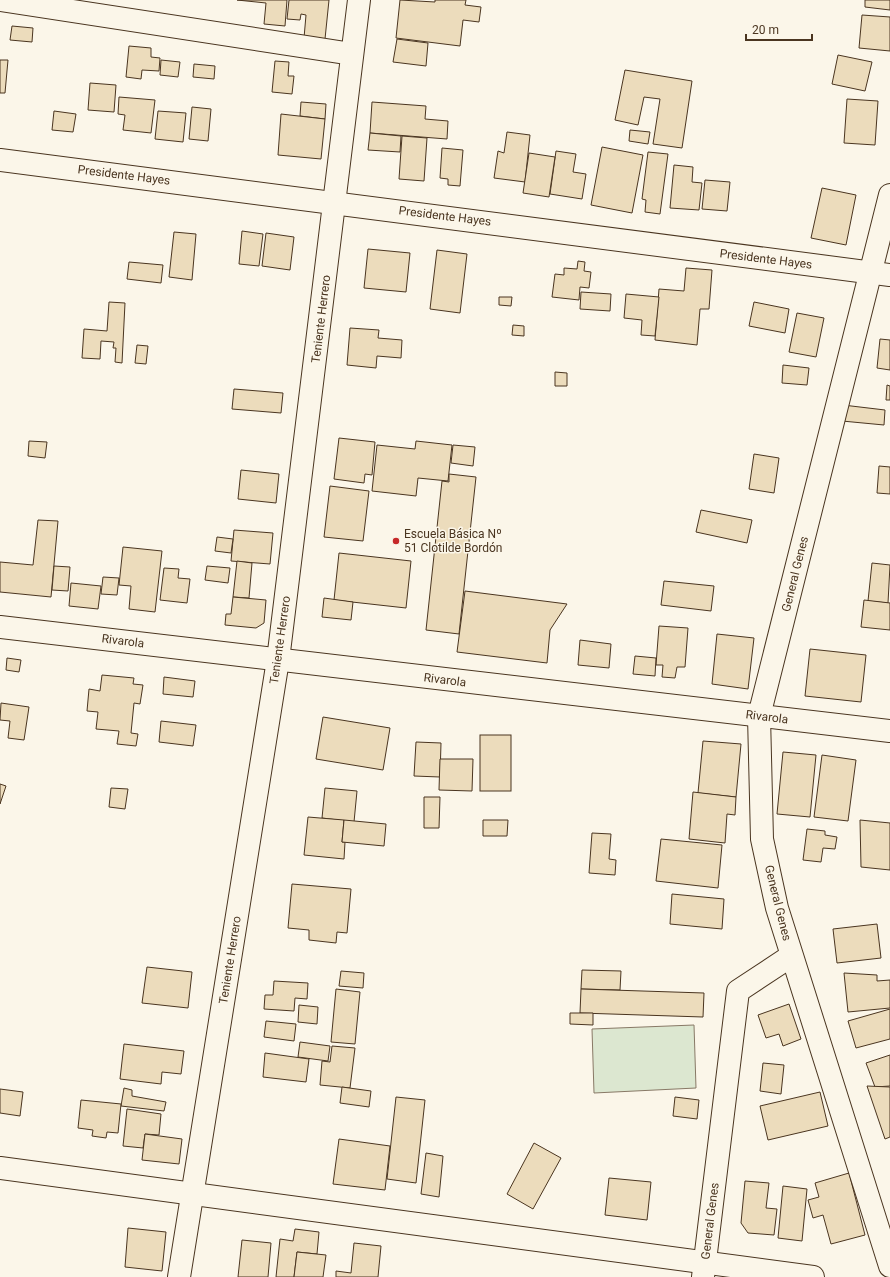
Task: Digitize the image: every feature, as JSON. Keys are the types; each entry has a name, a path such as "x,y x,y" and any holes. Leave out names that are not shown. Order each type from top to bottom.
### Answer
{"street":[{"path":"1,0 352,54"},
{"name":"Teniente Herrero","path":"179,1277 278,660 336,202 359,0"},
{"name":"Presidente Hayes","path":"0,160 336,202 880,274"},
{"name":"General Genes","path":"890,195 880,274 759,716 762,838 777,908 890,1266"},
{"name":"Rivarola","path":"0,626 890,731"},
{"name":"General Genes","path":"704,1270 738,990 791,956"},
{"path":"0,1168 193,1194 704,1270 813,1277"}],"green space":[{"path":"694,1025 696,1088 594,1093 592,1029"}],"building":[{"path":"237,0 287,0 285,26 264,24 266,3"},
{"path":"289,0 329,0 325,39 304,38 306,15 301,14 300,20 287,19"},
{"path":"400,0 435,2 435,0 466,0 465,5 481,7 479,22 463,20 460,46 396,38"},
{"path":"865,0 890,0 890,10 865,7"},
{"path":"862,15 890,17 890,51 859,48"},
{"path":"12,26 33,28 32,42 10,40"},
{"path":"397,39 428,43 426,66 393,62"},
{"path":"129,46 151,48 151,57 160,58 159,71 142,70 141,79 126,77"},
{"path":"838,55 872,62 865,91 832,84"},
{"path":"0,60 8,60 5,93 0,93"},
{"path":"161,60 180,62 178,77 160,75"},
{"path":"275,61 289,62 288,76 294,76 292,94 272,92"},
{"path":"194,64 215,66 214,79 193,77"},
{"path":"625,70 692,81 682,148 653,144 660,99 644,97 638,125 615,120"},
{"path":"90,83 116,85 114,112 88,110"},
{"path":"119,97 155,100 151,133 123,130 125,115 118,114"},
{"path":"847,99 878,101 875,145 844,143"},
{"path":"301,102 326,104 325,119 300,116"},
{"path":"372,102 426,106 425,119 448,121 447,139 370,133"},
{"path":"192,107 211,109 208,141 189,139"},
{"path":"54,111 76,114 73,132 52,130"},
{"path":"158,111 186,113 183,142 155,139"},
{"path":"281,114 325,119 321,159 278,155"},
{"path":"630,130 650,132 648,144 629,141"},
{"path":"507,132 530,135 525,182 494,178 498,151 504,153"},
{"path":"370,133 401,136 400,152 368,150"},
{"path":"402,136 427,138 424,181 399,179"},
{"path":"602,147 643,155 632,213 591,205"},
{"path":"442,148 463,150 460,186 448,185 448,179 440,178"},
{"path":"556,151 576,154 573,172 586,174 582,199 550,194"},
{"path":"648,152 668,154 660,214 645,212 646,200 642,199"},
{"path":"529,153 555,157 549,197 523,193"},
{"path":"674,165 693,167 692,182 702,183 699,210 670,208"},
{"path":"705,180 730,182 727,211 702,209"},
{"path":"822,188 856,195 846,245 811,238"},
{"path":"242,231 263,234 259,266 239,264"},
{"path":"174,232 196,234 192,280 169,277"},
{"path":"266,233 294,237 290,270 262,266"},
{"path":"368,249 410,253 406,292 364,288"},
{"path":"437,250 467,254 460,313 430,309"},
{"path":"578,261 585,262 584,271 591,272 589,288 580,287 579,300 552,297 555,274 564,275 564,268 577,269"},
{"path":"129,262 163,265 161,283 127,279"},
{"path":"686,268 712,270 709,309 700,309 697,345 655,340 659,289 684,291"},
{"path":"581,292 611,294 610,311 580,309"},
{"path":"626,294 659,297 655,336 641,335 642,320 624,318"},
{"path":"499,297 512,297 511,306 499,305"},
{"path":"109,302 125,303 122,363 115,362 116,348 113,348 114,342 101,341 100,359 82,358 84,329 107,331"},
{"path":"754,302 789,309 785,333 749,326"},
{"path":"797,313 824,318 816,357 789,352"},
{"path":"513,325 524,326 524,336 512,335"},
{"path":"350,328 379,330 378,338 402,340 401,358 377,356 376,368 347,365"},
{"path":"880,339 890,340 890,370 877,368"},
{"path":"137,345 148,346 146,364 135,363"},
{"path":"783,365 809,368 807,385 782,383"},
{"path":"555,372 567,373 567,386 555,386"},
{"path":"887,385 890,386 890,400 886,400"},
{"path":"234,389 283,393 281,413 232,409"},
{"path":"843,405 885,410 884,425 842,421"},
{"path":"339,438 375,442 372,475 365,474 364,483 334,479"},
{"path":"29,441 47,442 45,458 28,456"},
{"path":"416,441 452,445 448,481 418,478 416,496 372,491 377,445 415,449"},
{"path":"453,445 475,447 473,466 451,463"},
{"path":"754,454 779,458 774,493 749,489"},
{"path":"879,466 890,467 890,494 877,493"},
{"path":"241,470 279,474 276,503 238,499"},
{"path":"449,474 476,477 459,634 426,630 442,481 449,482"},
{"path":"330,486 369,491 363,541 324,537"},
{"path":"701,510 752,520 747,543 696,532"},
{"path":"38,520 58,521 51,597 0,592 0,562 33,565"},
{"path":"234,530 273,533 270,564 231,561"},
{"path":"217,537 233,539 231,553 215,551"},
{"path":"123,547 162,551 155,612 129,609 131,586 119,585"},
{"path":"339,553 411,561 406,608 334,600"},
{"path":"237,561 252,563 249,598 233,597"},
{"path":"872,563 890,565 888,603 868,601"},
{"path":"54,566 70,567 68,591 52,590"},
{"path":"207,566 230,568 228,583 205,580"},
{"path":"164,568 179,569 178,578 190,579 187,603 160,600"},
{"path":"103,577 119,578 117,595 101,594"},
{"path":"664,581 714,586 711,611 661,605"},
{"path":"71,583 101,586 98,609 69,606"},
{"path":"465,591 567,604 550,630 547,663 457,652"},
{"path":"233,597 266,600 264,623 256,628 225,625 226,614 231,614"},
{"path":"324,598 353,602 351,620 322,617"},
{"path":"864,600 890,603 890,630 861,627"},
{"path":"659,626 688,628 685,667 677,667 675,678 662,677 663,665 656,665"},
{"path":"717,634 754,638 748,689 712,684"},
{"path":"580,640 611,644 609,668 578,665"},
{"path":"810,649 866,655 861,702 805,696"},
{"path":"635,656 656,658 655,676 633,674"},
{"path":"7,658 21,660 19,672 6,670"},
{"path":"102,675 134,678 133,684 143,685 140,704 134,703 131,733 138,734 136,746 117,744 119,731 96,729 98,712 87,711 89,689 100,691"},
{"path":"164,677 195,681 193,697 163,694"},
{"path":"1,703 29,707 24,740 8,738 10,721 0,720"},
{"path":"323,717 390,728 383,770 316,759"},
{"path":"161,721 196,725 193,746 159,742"},
{"path":"480,735 511,735 511,791 480,791"},
{"path":"703,741 741,744 736,797 698,793"},
{"path":"416,742 441,743 440,777 414,776"},
{"path":"783,752 816,755 810,817 777,814"},
{"path":"822,755 856,760 848,821 814,817"},
{"path":"440,759 473,759 472,791 439,790"},
{"path":"0,784 6,786 0,804"},
{"path":"111,788 128,789 125,809 109,807"},
{"path":"325,788 357,791 354,822 322,818"},
{"path":"693,792 736,797 735,815 727,814 725,843 689,839"},
{"path":"424,797 440,797 439,828 424,828"},
{"path":"308,817 344,820 342,842 345,842 344,859 304,855"},
{"path":"344,820 386,824 384,846 342,842"},
{"path":"483,820 508,820 507,836 483,836"},
{"path":"860,820 890,823 890,870 861,867"},
{"path":"807,829 825,831 825,835 837,837 835,849 823,848 821,862 803,860"},
{"path":"592,833 611,834 609,859 616,860 615,875 589,873"},
{"path":"661,839 722,845 718,888 656,881"},
{"path":"292,884 351,889 347,933 337,932 336,943 309,940 309,930 288,928"},
{"path":"672,894 724,899 722,929 670,924"},
{"path":"877,924 881,958 837,963 833,929"},
{"path":"147,967 192,972 188,1008 142,1003"},
{"path":"582,970 621,971 620,990 581,989"},
{"path":"341,971 364,973 363,988 339,986"},
{"path":"844,973 877,975 877,981 890,980 890,1008 848,1012"},
{"path":"274,981 308,983 307,999 295,998 294,1011 264,1009 265,995 273,995"},
{"path":"336,989 360,992 355,1044 331,1042"},
{"path":"581,989 704,993 703,1017 580,1013"},
{"path":"789,1004 801,1039 783,1046 779,1034 766,1038 758,1015"},
{"path":"299,1005 318,1007 317,1024 298,1022"},
{"path":"890,1009 890,1039 856,1048 848,1021"},
{"path":"570,1013 593,1013 593,1025 570,1024"},
{"path":"266,1021 296,1024 294,1041 264,1037"},
{"path":"300,1042 330,1046 328,1061 298,1057"},
{"path":"124,1044 184,1051 181,1074 162,1072 161,1084 120,1079"},
{"path":"332,1046 355,1048 350,1088 320,1085 322,1061 330,1062"},
{"path":"265,1053 309,1059 306,1082 263,1077"},
{"path":"890,1055 890,1086 875,1087 866,1063"},
{"path":"763,1063 784,1065 781,1094 760,1091"},
{"path":"867,1086 890,1087 890,1137 885,1139"},
{"path":"342,1087 371,1091 369,1107 340,1103"},
{"path":"124,1088 132,1090 132,1096 166,1102 164,1111 121,1106"},
{"path":"0,1089 23,1092 20,1116 0,1113"},
{"path":"820,1092 828,1126 768,1140 760,1106"},
{"path":"396,1097 425,1100 416,1183 387,1179"},
{"path":"675,1097 699,1100 697,1119 673,1116"},
{"path":"81,1100 121,1104 118,1133 107,1132 106,1138 92,1136 93,1130 78,1128"},
{"path":"127,1109 161,1114 159,1135 145,1134 143,1148 123,1146"},
{"path":"145,1134 182,1139 179,1164 142,1160"},
{"path":"339,1139 390,1146 385,1190 333,1184"},
{"path":"534,1143 561,1158 533,1209 507,1194"},
{"path":"426,1153 443,1156 439,1197 421,1194"},
{"path":"849,1173 865,1235 831,1244 823,1215 813,1218 808,1200 819,1197 815,1183"},
{"path":"609,1178 651,1182 647,1220 605,1215"},
{"path":"745,1181 769,1183 766,1208 777,1209 774,1235 748,1233 741,1223"},
{"path":"783,1186 807,1189 802,1241 778,1238"},
{"path":"128,1228 166,1232 162,1271 125,1267"},
{"path":"295,1229 319,1232 317,1254 297,1252 294,1277 276,1277 280,1239 293,1241"},
{"path":"242,1240 271,1243 268,1277 238,1277"},
{"path":"354,1243 381,1246 378,1277 336,1277 336,1271 351,1273"},
{"path":"297,1252 326,1255 323,1277 294,1277"}],"place":[{"name":"Escuela Básica Nº 51 Clotilde Bordón","path":"396,541"}]}
